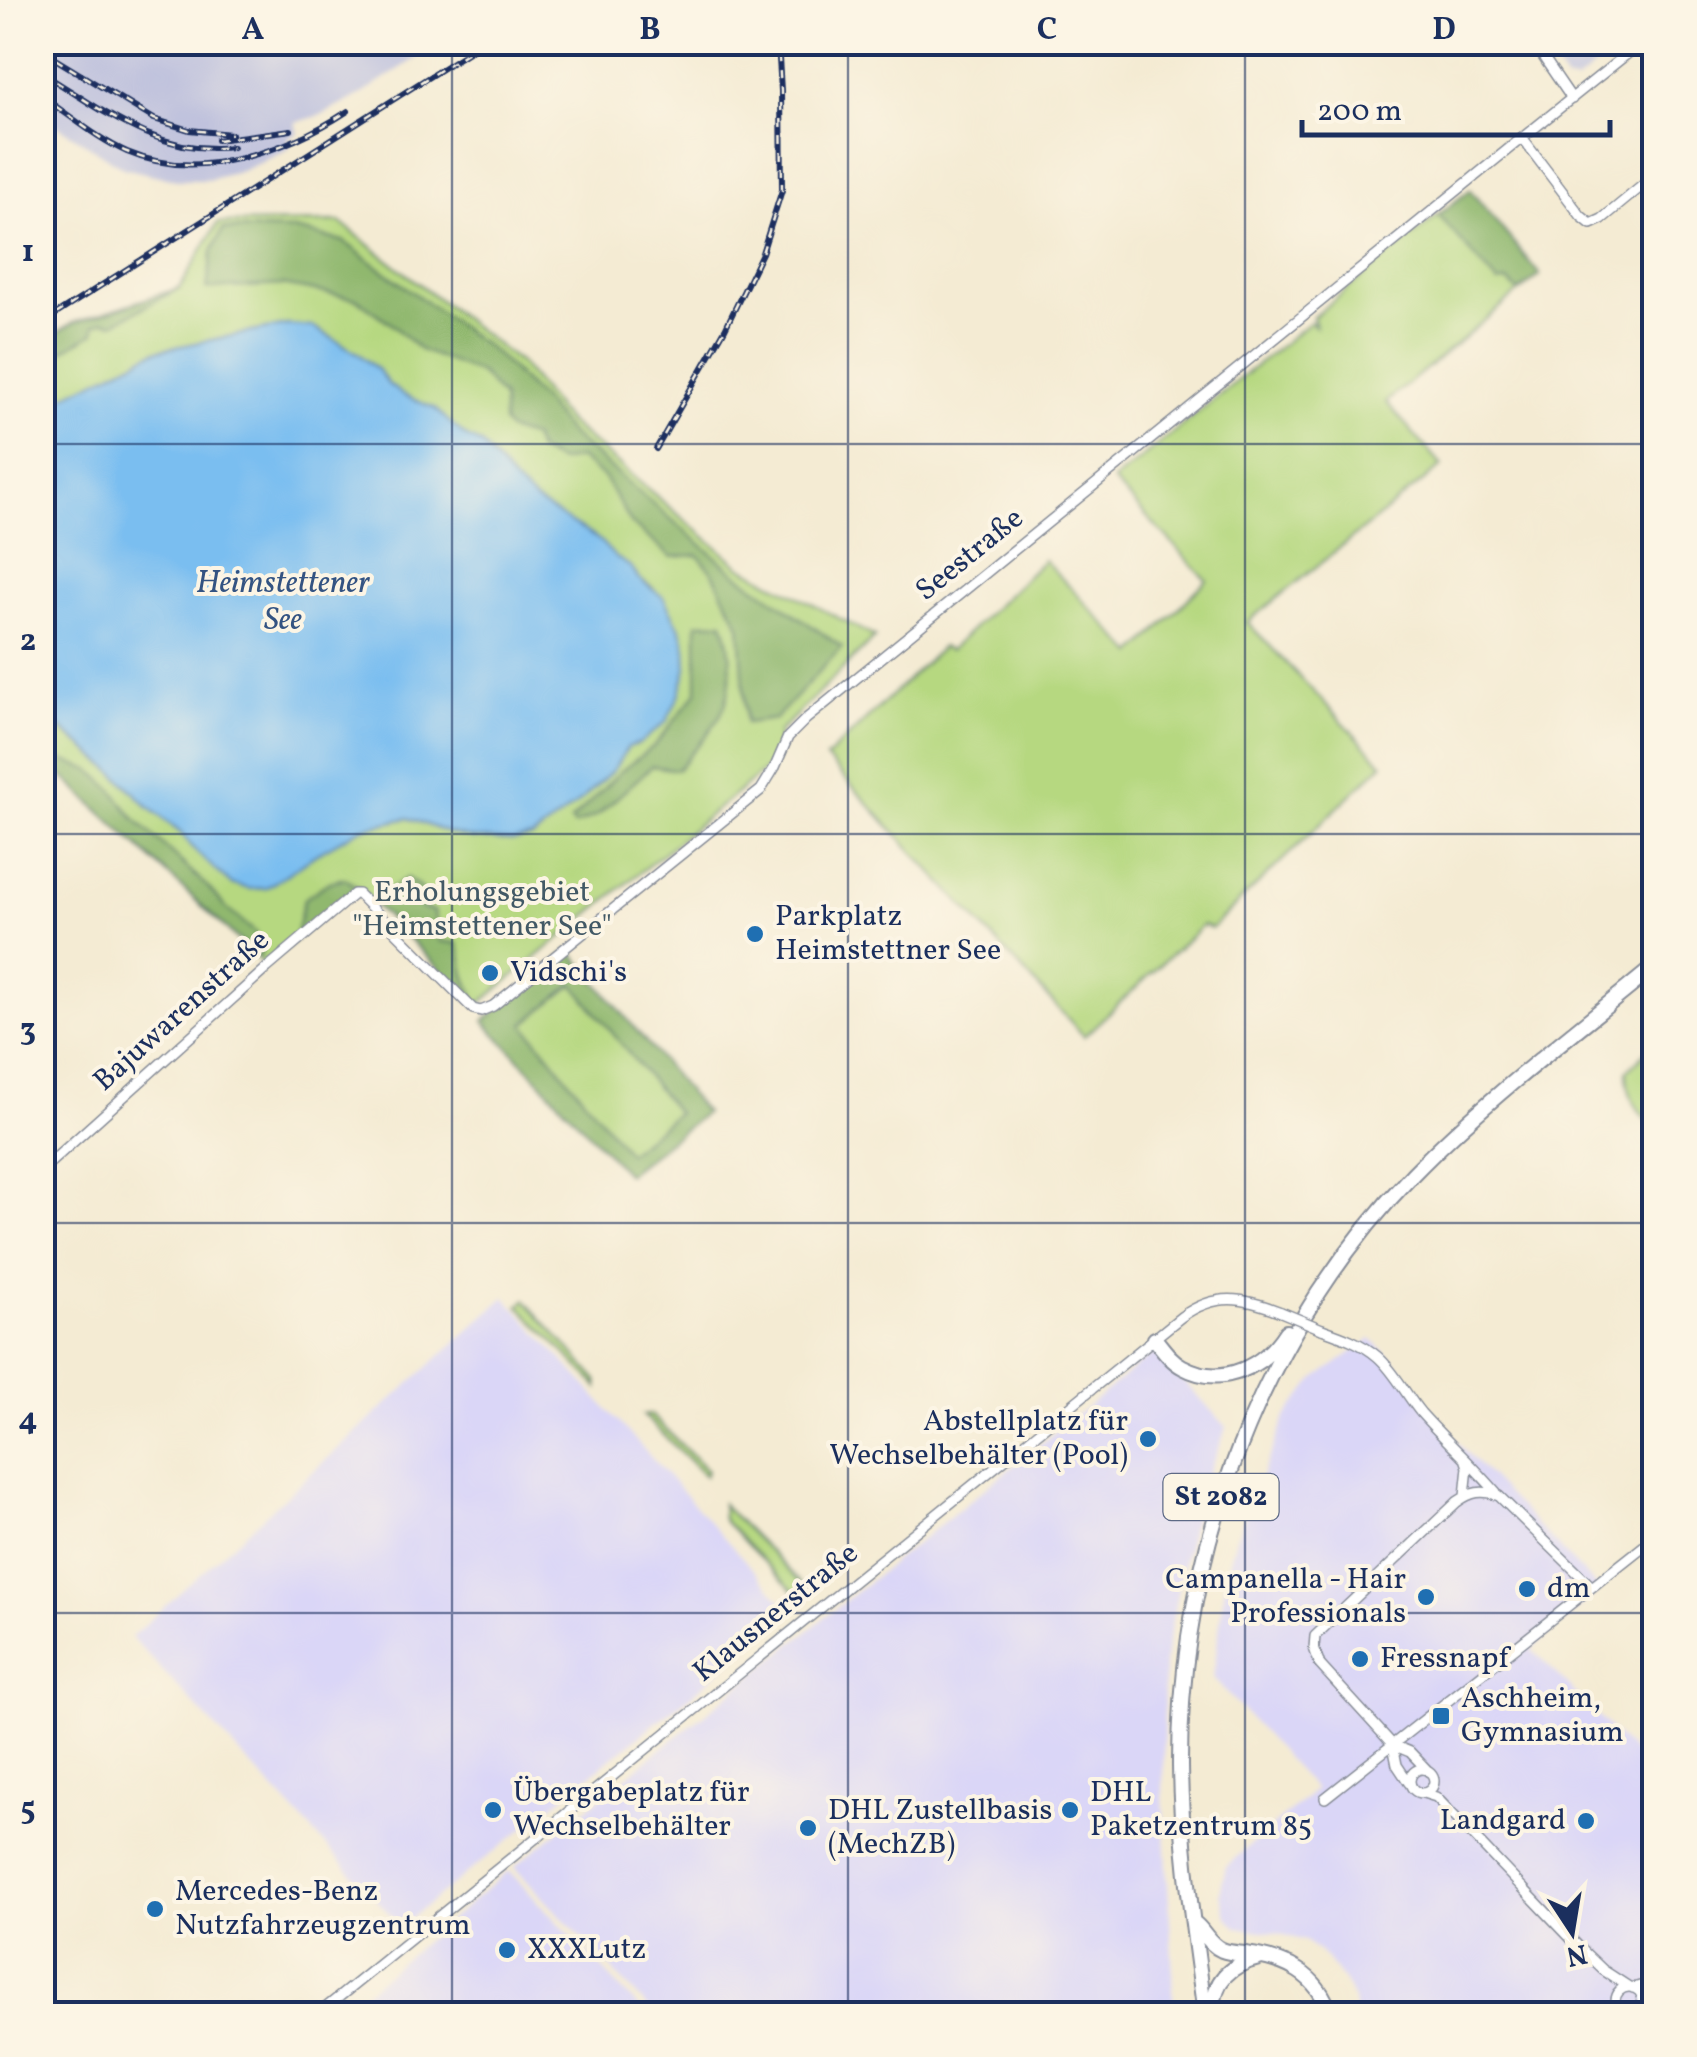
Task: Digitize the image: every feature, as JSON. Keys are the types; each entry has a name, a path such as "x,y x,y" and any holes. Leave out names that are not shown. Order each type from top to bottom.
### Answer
{"main road":[{"name":"St 2082","path":"1205,2014 1183,1820 1181,1737 1186,1654 1220,1502 1258,1403 1298,1327 1330,1279 1378,1215 1436,1151 1526,1071 1654,967"},
{"path":"1155,1338 1184,1368 1220,1376 1236,1373 1252,1366 1279,1344 1312,1291 1330,1279"},
{"path":"1193,1922 1215,1946 1225,1951 1279,1960 1306,1975 1322,1994 1330,2014"},
{"path":"1214,2014 1214,1993 1226,1972 1264,1957"}],"street":[{"path":"1533,42 1572,99"},
{"name":"Seestraße","path":"358,894 472,1009 481,1011 493,1006 761,790 788,737 806,719 1642,42"},
{"path":"1522,138 1590,224 1602,219 1654,176"},
{"name":"Bajuwarenstraße","path":"42,1170 350,895 358,894"},
{"name":"Klausnerstraße","path":"318,2014 1191,1310 1219,1300 1241,1299 1352,1340 1378,1357 1416,1408 1464,1458"},
{"path":"1464,1458 1592,1588"},
{"path":"1464,1458 1468,1468 1465,1496"},
{"path":"1436,1797 1431,1776 1410,1752 1392,1745 1320,1665 1314,1648 1315,1636 1465,1496 1488,1492 1499,1496"},
{"path":"1325,1798 1654,1538"},
{"path":"1392,1745 1397,1765 1416,1792 1436,1797 1581,1949 1640,1994 1642,2003"},
{"path":"1411,1786 1414,1772 1423,1770 1431,1776"},
{"path":"1423,1793 1430,1790 1431,1776"},
{"path":"1604,1970 1616,2007 1625,2014 1635,2014 1654,1994"},
{"path":"1616,2007 1620,1990 1654,1982"}],"shaded area":[{"path":"43,42 439,43 362,94 324,114 295,123 298,133 287,138 290,148 244,170 208,180 176,180 123,168 43,116"},
{"path":"1540,43 1624,43 1576,82 1566,81"},
{"path":"505,1297 790,1610 697,1690 401,1926 131,1637"},
{"path":"1371,1339 1403,1370 1418,1398 1471,1457 1600,1590 1532,1649 1654,1774 1654,2014 1355,2014 1345,1982 1321,1953 1305,1941 1237,1927 1227,1916 1220,1893 1226,1866 1315,1790 1213,1678 1226,1575 1236,1538 1285,1418 1314,1380"},
{"name":"DHL Paketzentrum 85","path":"1155,1352 1227,1427 1199,1496 1164,1663 1163,1797 1173,2014 654,2014 514,1867"},
{"path":"508,1871 645,2014 339,2014"}],"green space":[{"path":"1470,190 1540,275 1519,292 1508,281 1498,283 1438,215"},
{"path":"1438,215 1498,283 1508,281 1519,292 1386,402 1442,466 1247,622 1383,764 1214,926 1203,925 1084,1036 826,758 942,647 950,650 1044,560 1134,654 1207,580 1113,481 1310,322 1315,326 1313,317"},
{"name":"Erholungsgebiet \"Heimstettener See\"","path":"340,222 520,363 569,423 740,566 875,637 779,732 772,764 477,1006 357,887 265,965 43,758 42,713 116,774 182,834 198,854 250,889 266,888 362,828 408,818 472,838 513,841 533,837 613,770 628,747 640,743 653,588 599,540 535,501 481,444 465,436 433,408 403,395 359,354 314,327 287,325 156,351 43,407 43,342 73,323 180,288 218,223"},
{"path":"223,229 294,230 343,241 495,353 569,433 734,572 842,647 775,719 746,723 740,626 713,573 698,555 671,557 631,523 604,478 579,458 559,462 538,451 533,438 508,430 503,423 503,398 480,373 420,350 357,299 283,285 207,289 212,251"},
{"path":"180,288 114,323 104,321 95,325 94,333 43,362 43,342 73,323"},
{"path":"723,622 730,681 725,704 711,729 677,770 652,766 598,815 574,826 571,821 621,771 655,745 697,692 697,623"},
{"path":"43,736 62,760 91,770 112,789 134,818 255,932 262,953 258,958 43,758"},
{"path":"345,878 357,887 295,939 304,899 329,882"},
{"path":"407,878 423,890 421,908 434,911 440,941 457,943 477,1006 370,900"},
{"path":"570,950 705,1113 627,1174 484,1021","holes":["573,984 677,1113 628,1153 524,1024"]},
{"path":"574,984 678,1113 627,1154 523,1024"},
{"path":"1654,1044 1654,1116 1647,1121 1632,1098 1627,1071"},
{"path":"525,1300 597,1380 598,1387 519,1306"},
{"path":"643,1415 651,1415 707,1470 705,1476"},
{"path":"722,1504 811,1593 802,1600 723,1520"}],"water":[{"name":"Heimstettener See","path":"287,325 313,327 359,354 388,384 434,408 465,436 481,444 535,501 599,540 631,567 638,578 663,597 681,630 687,668 666,722 640,743 628,747 613,770 533,837 513,841 472,838 408,818 362,828 266,888 250,889 231,884 182,834 43,713 43,407 156,351"}],"railway":[{"path":"42,323 484,42"},
{"path":"656,449 725,329 762,253 782,190 778,42"},
{"path":"42,51 154,119 189,130 231,134"},
{"path":"42,73 109,115 156,137 206,148 233,147"},
{"path":"42,97 116,147 155,161 183,164 212,163 270,150 348,111"},
{"path":"217,140 291,130"}],"place":[{"name":"Parkplatz Heimstettner See","path":"755,934"},
{"name":"Vidschi's","path":"490,973"},
{"name":"Abstellplatz für Wechselbehälter (Pool)","path":"1148,1439"},
{"name":"dm","path":"1527,1589"},
{"name":"Campanella - Hair Professionals","path":"1426,1597"},
{"name":"Fressnapf","path":"1360,1659"},
{"name":"Aschheim, Gymnasium","path":"1441,1716"},
{"name":"Übergabeplatz für Wechselbehälter","path":"493,1810"},
{"name":"DHL Paketzentrum 85","path":"1070,1810"},
{"name":"Landgard","path":"1586,1821"},
{"name":"DHL Zustellbasis (MechZB)","path":"808,1828"},
{"name":"Mercedes-Benz Nutzfahrzeugzentrum","path":"155,1909"},
{"name":"XXXLutz","path":"507,1950"}]}
